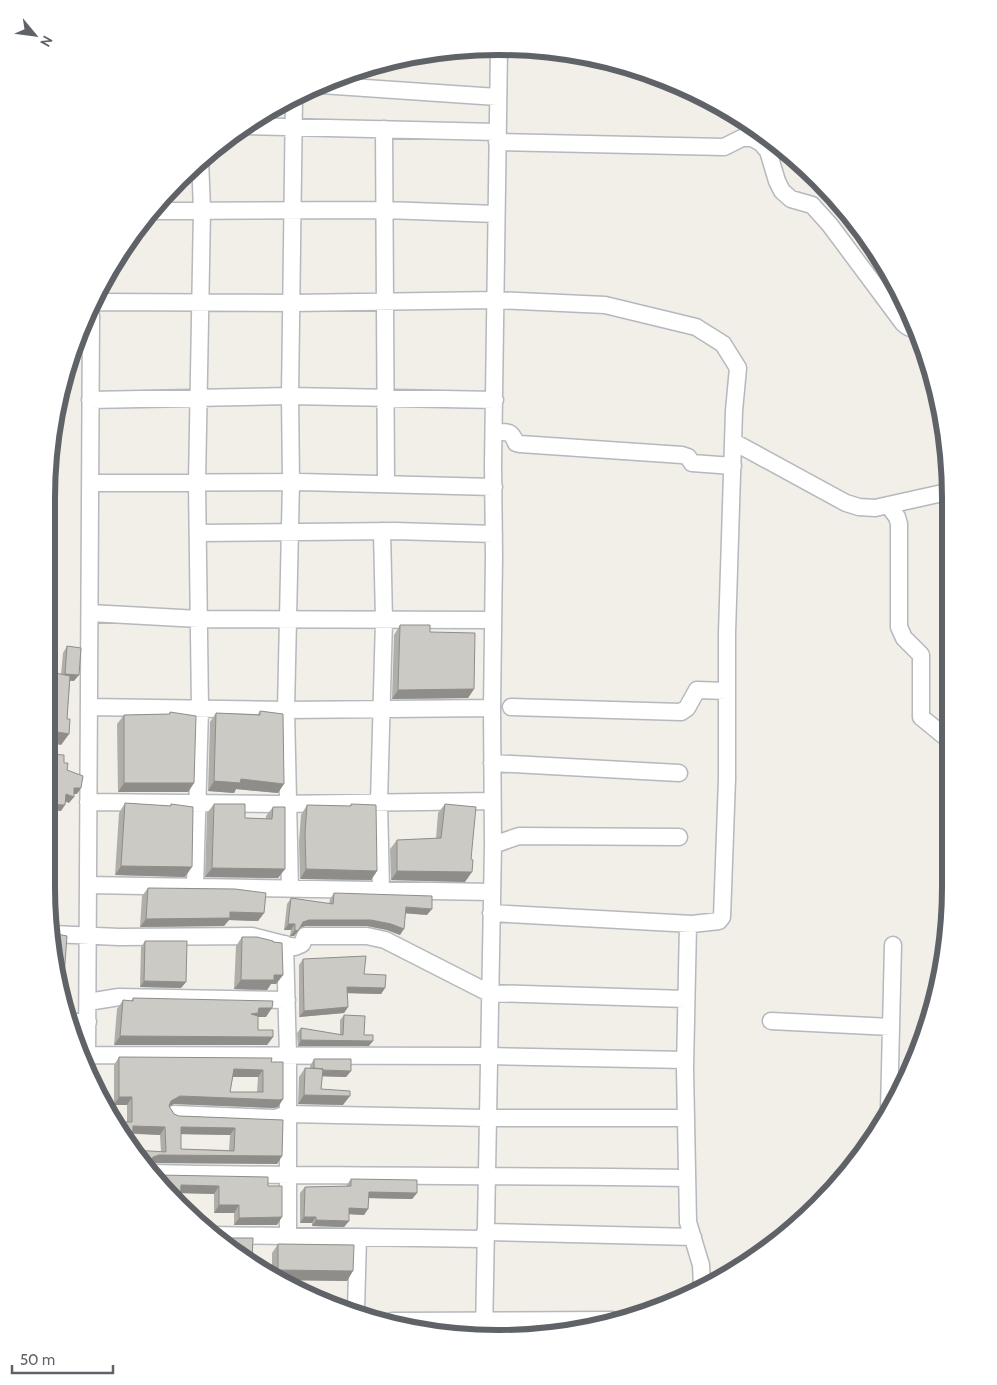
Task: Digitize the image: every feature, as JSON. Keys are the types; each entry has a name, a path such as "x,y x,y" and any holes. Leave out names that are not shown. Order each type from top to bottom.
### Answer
{"street":[{"path":"484,1328 493,845 492,708 498,55"},
{"path":"337,86 497,97"},
{"path":"290,888 286,710 291,482 290,396 294,105"},
{"path":"258,126 384,129 497,137 724,147 742,138 756,140 768,151 782,191 791,199 812,205 830,225 906,325"},
{"path":"384,129 386,484"},
{"path":"195,887 200,709 197,483 202,302 200,170"},
{"path":"161,211 385,210 496,214"},
{"path":"101,302 292,303 496,300 605,305 696,326 723,344 738,368 727,633 727,779 722,917 719,921 688,924 491,913"},
{"path":"88,1053 91,325"},
{"path":"90,400 290,396 495,400"},
{"path":"495,432 513,434 516,443 520,444 682,455 688,457 692,463 733,466"},
{"path":"734,442 846,503 859,507 875,508 888,506 942,493"},
{"path":"90,483 291,482 494,487"},
{"path":"888,506 897,517 899,524 899,627 904,638 921,656 921,717 942,734"},
{"path":"198,533 382,531 494,534"},
{"path":"381,890 379,802 384,620 382,531"},
{"path":"90,613 199,619 494,620"},
{"path":"511,707 681,712 687,708 697,690 727,691"},
{"path":"89,707 286,710 492,708"},
{"path":"492,763 679,773"},
{"path":"88,802 288,804 492,801"},
{"path":"493,845 519,836 679,837"},
{"path":"88,885 492,892"},
{"path":"688,924 685,1060 686,1178 688,1222 701,1265 702,1280"},
{"path":"58,934 119,937 252,936 295,947 302,944 305,936 367,936 385,940 489,993 686,999"},
{"path":"285,944 288,1056 288,1236"},
{"path":"889,1096 893,945"},
{"path":"88,1002 119,996 287,1000"},
{"path":"770,1021 891,1027"},
{"path":"77,1022 88,1022"},
{"path":"90,1058 488,1056 685,1060"},
{"path":"174,1114 275,1118 287,1114 487,1118 686,1118"},
{"path":"160,1173 288,1176 486,1175 686,1178"},
{"path":"225,1235 693,1237"},
{"path":"356,1306 358,1237"},
{"path":"428,1324 484,1328 578,1322"}],"building":[{"path":"400,625 430,625 430,632 475,633 474,689 398,690"},
{"path":"67,646 81,648 79,675 65,674"},
{"path":"55,673 70,676 67,719 70,719 69,734 55,732"},
{"path":"260,711 283,714 284,784 241,779 240,783 214,781 216,713 260,715"},
{"path":"170,712 196,716 194,783 124,783 124,715 170,714"},
{"path":"55,754 64,755 64,763 68,763 67,770 83,776 81,788 74,788 74,797 66,794 65,805 55,804"},
{"path":"125,803 171,806 171,804 193,807 192,867 121,866"},
{"path":"214,804 245,804 245,818 272,819 273,807 285,807 285,869 212,868"},
{"path":"351,804 376,805 377,871 306,869 305,833 307,805 351,806"},
{"path":"445,804 476,807 471,859 473,860 472,872 397,871 397,840 441,838"},
{"path":"148,888 235,889 266,893 264,913 230,912 230,918 146,919"},
{"path":"334,893 432,896 432,909 406,907 404,929 371,920 309,920 303,922 298,931 295,930 295,924 288,924 291,898 333,904"},
{"path":"58,934 67,936 64,974"},
{"path":"242,937 257,937 282,943 283,975 274,975 274,980 241,980"},
{"path":"145,941 187,941 186,982 144,981"},
{"path":"366,956 364,974 386,975 385,988 347,987 348,1007 304,1011 303,959"},
{"path":"133,998 273,1001 272,1008 259,1008 258,1013 251,1014 258,1016 258,1030 273,1030 273,1037 120,1036 123,1000 133,1001"},
{"path":"344,1015 365,1016 364,1035 373,1035 373,1041 301,1040 301,1028 343,1035"},
{"path":"119,1057 272,1058 271,1062 283,1062 283,1099 180,1096 171,1101 169,1106 174,1114 179,1116 283,1120 282,1156 159,1155 153,1157 151,1161 143,1151 166,1152 165,1127 133,1126 133,1136 123,1122 132,1122 132,1097 119,1097","holes":["234,1069 263,1070 263,1092 230,1092","181,1127 235,1128 234,1151 181,1149"]},
{"path":"314,1059 351,1059 351,1071 314,1068"},
{"path":"305,1068 323,1069 321,1089 350,1091 350,1096 304,1095"},
{"path":"162,1175 268,1177 268,1186 282,1186 282,1217 239,1218 239,1205 219,1205 219,1186 181,1185 180,1195"},
{"path":"351,1179 417,1180 417,1193 369,1192 368,1209 349,1208 349,1221 316,1220 316,1217 304,1217 305,1187 351,1186"},
{"path":"253,1238 252,1255 252,1255 231,1239"},
{"path":"278,1244 354,1245 353,1271 278,1270"}]}
